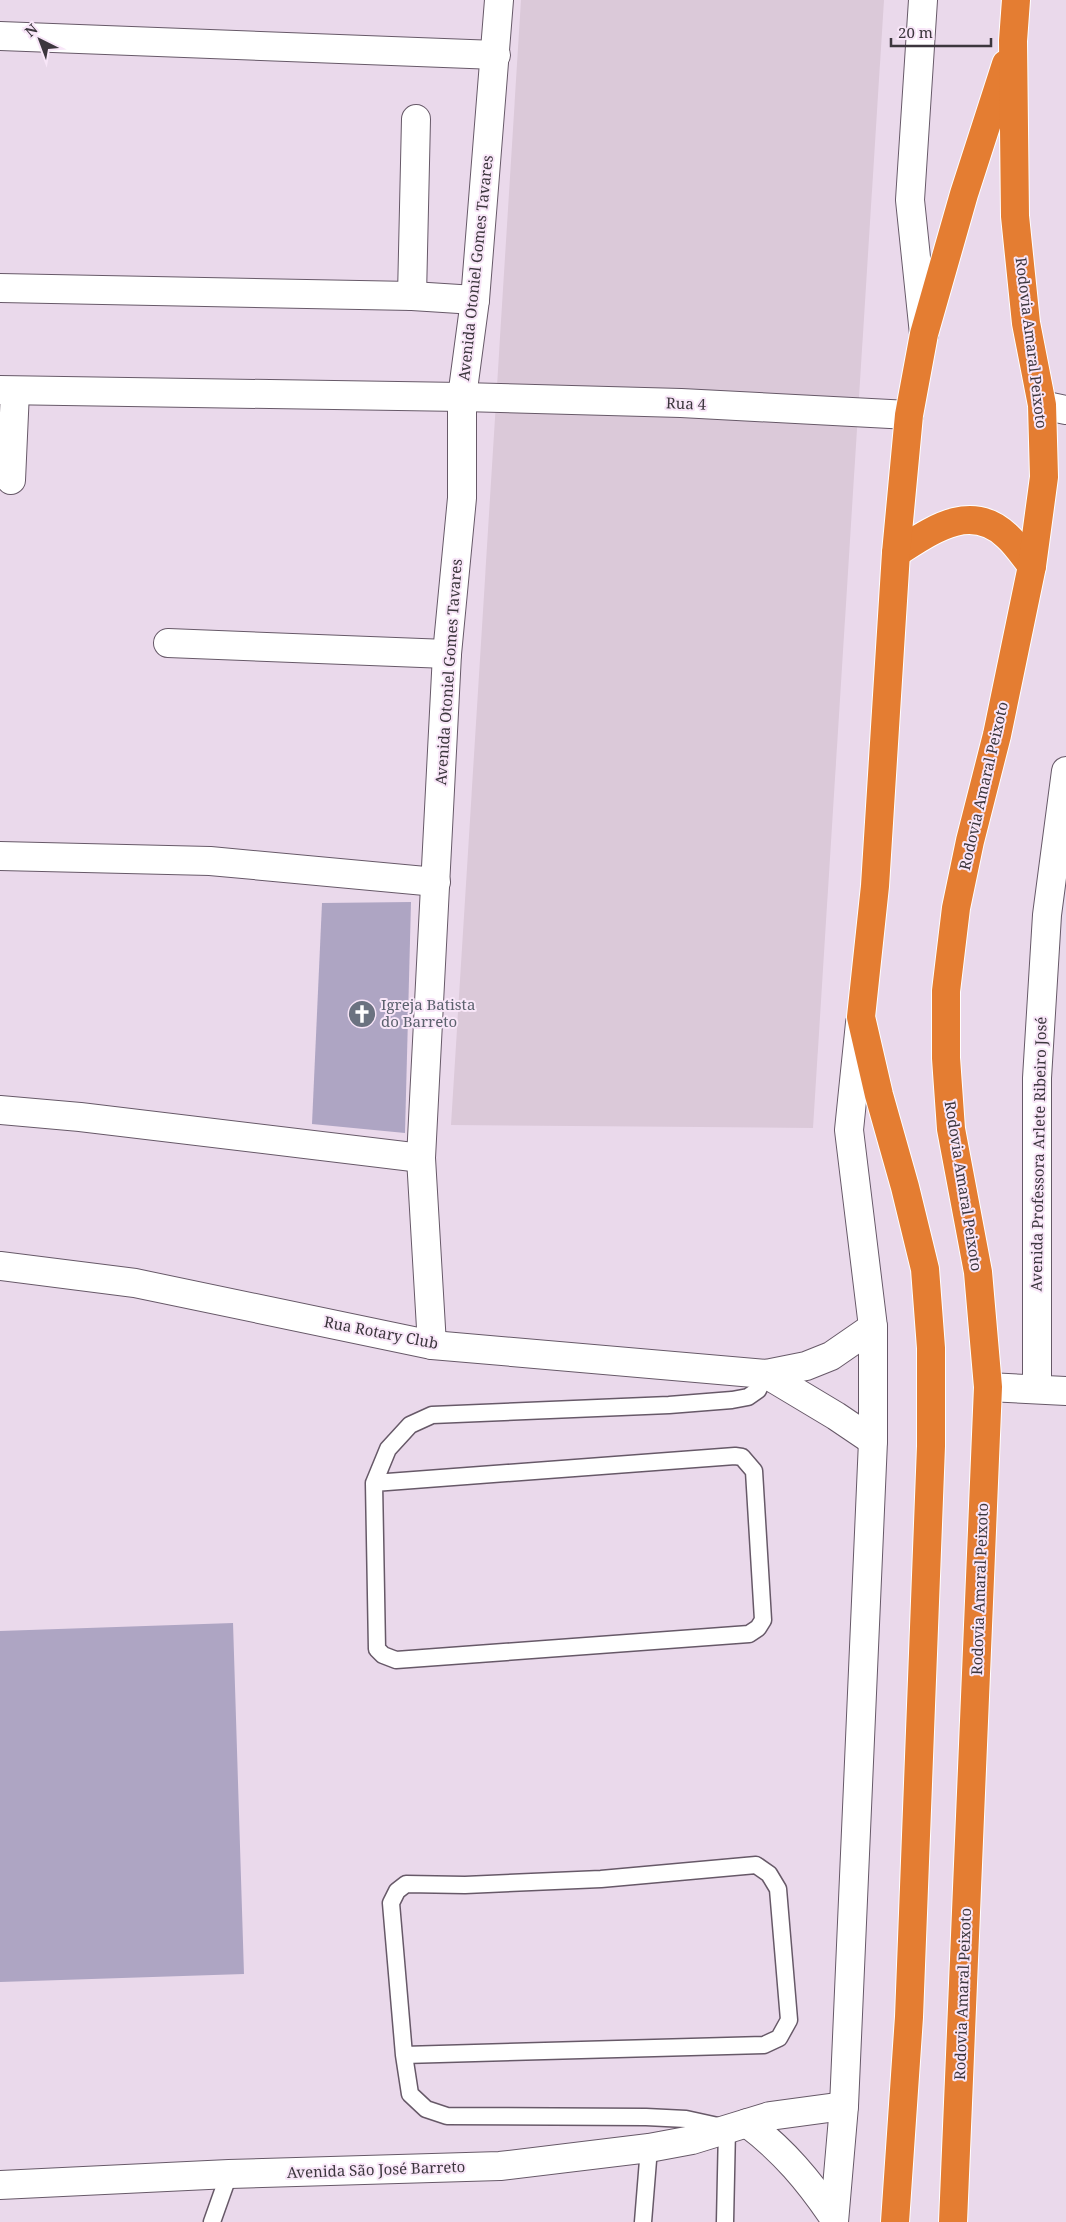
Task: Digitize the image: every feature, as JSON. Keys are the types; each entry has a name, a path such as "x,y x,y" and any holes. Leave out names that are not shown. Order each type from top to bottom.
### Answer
{"highway":[{"name":"Rodovia Amaral Peixoto","path":"953,2222 988,1387 978,1272 951,1129 946,1058 946,991 956,908 970,841 998,735 1032,566 1054,408 1026,323 1015,216 1013,41 1016,0"},
{"name":"Rodovia Amaral Peixoto","path":"895,2222 909,2017 931,1446 931,1348 925,1269 906,1187 879,1095 861,1017 876,886 896,553 908,415 924,334 964,194 1013,41"},
{"path":"896,553 938,528 960,520 982,520 1007,535 1032,566"}],"street":[{"name":"Avenida Otoniel Gomes Tavares","path":"432,1345 421,1158 448,654 462,498 462,397 475,300 499,0"},
{"path":"922,0 910,200 924,334"},
{"path":"0,36 496,55"},
{"path":"412,296 416,119"},
{"path":"0,288 412,296 475,300"},
{"path":"7,390 11,480"},
{"name":"Rua 4","path":"7,390 462,397 682,403 908,415"},
{"path":"168,643 448,654"},
{"name":"Avenida Professora Arlete Ribeiro José","path":"1037,1390 1037,1078 1047,915 1066,771"},
{"path":"0,856 210,861 436,882"},
{"name":"Rodovia Amaral Peixoto","path":"834,2220 844,2106 873,1441 873,1327 850,1130 861,1017"},
{"path":"0,1110 80,1116 421,1158"},
{"name":"Rua Rotary Club","path":"0,1266 135,1283 432,1345 766,1374 806,1366 831,1356 873,1327"},
{"name":"Rua Rotary Club","path":"766,1374 836,1416 873,1441"},
{"path":"988,1387 1066,1391"},
{"name":"Avenida São José Barreto","path":"0,2184 229,2174 500,2166 649,2148 692,2140 737,2125 792,2112 844,2106"},
{"path":"737,2125 771,2141 792,2162 814,2189 834,2220"}],"lane":[{"path":"374,1484 735,1456 742,1458 754,1471 763,1620 758,1628 749,1634 396,1660 383,1655 377,1649 374,1484 388,1449 410,1424 432,1415 669,1405 732,1400 748,1398 758,1390 766,1374"},
{"path":"404,2055 764,2045 779,2038 789,2020 778,1889 769,1874 756,1866 601,1879 465,1885 406,1884 397,1891 391,1903 404,2055 410,2094 426,2109 447,2116 646,2117 686,2119 737,2125 725,2222"},
{"path":"643,2222 649,2148"},
{"path":"212,2222 229,2174"}],"shaded area":[{"path":"521,0 884,0 813,1128 451,1125"}],"building":[{"name":"Igreja Batista do Barreto","path":"411,902 405,1133 312,1124 322,903"},
{"path":"233,1623 244,1974 0,1982 0,1631"}],"place":[{"name":"Igreja Batista do Barreto","path":"362,1014"}]}
